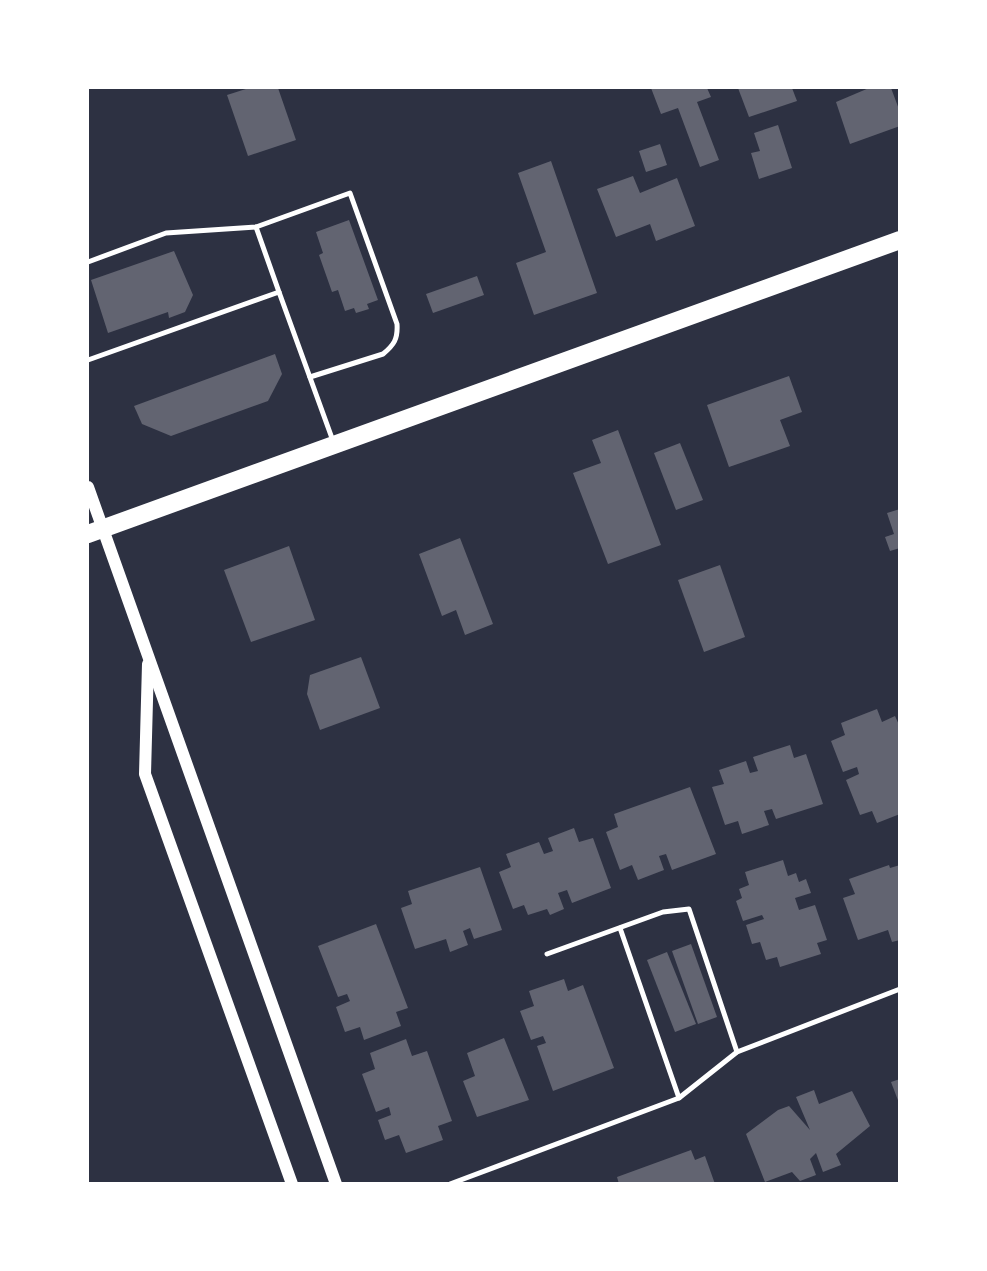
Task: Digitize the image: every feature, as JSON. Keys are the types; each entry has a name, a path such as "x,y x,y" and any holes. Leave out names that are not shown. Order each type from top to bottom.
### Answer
{"main road":[{"path":"95,531 900,240"}],"street":[{"path":"88,487 95,531 148,656 336,1184"},
{"path":"148,656 145,774 292,1184"}],"lane":[{"path":"88,262 166,233 256,228 351,192 397,324 398,335 393,346 383,354 310,377"},
{"path":"256,228 334,444"},
{"path":"88,359 279,292"},
{"path":"547,954 663,912 689,909 737,1052"},
{"path":"621,928 679,1098"},
{"path":"450,1184 679,1098 737,1052 900,989"}],"building":[{"path":"249,88 278,88 296,140 248,156 227,95"},
{"path":"651,88 707,88 711,97 697,102 719,160 700,167 678,108 661,114"},
{"path":"738,88 792,88 797,101 749,117"},
{"path":"869,88 891,88 900,112 900,126 850,144 836,102"},
{"path":"778,125 792,168 759,179 751,153 760,151 754,133"},
{"path":"660,144 667,165 646,172 639,151"},
{"path":"551,161 597,293 534,315 516,263 546,252 518,173"},
{"path":"633,176 640,193 677,178 695,226 656,241 650,224 616,237 597,189"},
{"path":"349,220 378,300 367,304 369,309 356,313 354,308 345,311 338,290 332,292 319,255 323,253 316,232"},
{"path":"174,251 193,295 185,312 169,318 168,312 108,333 91,280"},
{"path":"477,276 484,295 433,313 426,294"},
{"path":"275,354 282,374 268,401 171,436 142,424 134,406"},
{"path":"789,376 802,412 780,420 790,446 729,467 707,405"},
{"path":"618,430 661,545 608,564 573,473 601,463 592,440"},
{"path":"680,443 703,500 676,510 654,453"},
{"path":"900,509 900,548 890,551 885,537 894,534 887,513"},
{"path":"460,538 493,624 465,635 456,610 442,616 419,554"},
{"path":"289,546 315,620 251,642 224,570"},
{"path":"720,565 745,637 704,652 678,580"},
{"path":"361,657 380,708 320,730 307,694 310,675"},
{"path":"877,709 882,722 895,716 900,727 900,814 877,823 872,811 860,815 846,780 859,774 857,767 843,772 831,741 845,735 841,723"},
{"path":"790,745 794,758 806,754 823,804 776,819 772,809 764,811 769,825 742,834 738,821 725,825 712,787 724,784 719,770 746,761 750,773 758,771 753,757"},
{"path":"690,787 716,854 672,870 666,854 659,856 664,870 638,880 632,865 620,870 606,832 618,827 614,814"},
{"path":"574,828 579,842 593,838 611,888 572,903 567,890 558,893 564,909 550,915 547,909 528,915 524,905 513,909 499,872 511,867 506,854 539,842 544,854 553,851 548,838"},
{"path":"783,860 788,876 796,873 799,882 806,879 811,893 795,898 799,910 815,905 827,940 817,943 821,954 780,967 777,957 766,960 760,942 752,944 746,925 764,919 762,915 743,921 736,901 742,898 739,889 749,885 745,872"},
{"path":"889,865 890,868 900,865 900,940 892,942 888,930 858,940 843,898 855,894 849,879"},
{"path":"480,867 502,930 474,939 470,928 463,931 468,945 450,952 446,939 415,949 401,908 412,904 408,891"},
{"path":"376,924 408,1008 396,1012 401,1026 364,1040 360,1027 345,1032 336,1007 350,1001 347,994 338,997 318,946"},
{"path":"691,944 717,1017 698,1024 672,951"},
{"path":"667,952 696,1024 675,1032 647,960"},
{"path":"564,979 568,991 583,985 614,1068 553,1091 537,1046 546,1043 543,1036 531,1040 520,1011 534,1006 529,991"},
{"path":"504,1038 529,1100 477,1117 463,1081 475,1076 467,1053"},
{"path":"406,1039 412,1056 427,1051 452,1121 438,1126 443,1140 406,1153 399,1135 385,1140 378,1120 391,1115 389,1107 376,1112 362,1074 375,1069 370,1053"},
{"path":"900,1079 900,1103 899,1103 891,1082"},
{"path":"814,1090 819,1104 852,1091 870,1126 836,1154 841,1165 823,1172 816,1153 810,1159 816,1175 800,1181 792,1172 765,1182 746,1134 778,1110 789,1106 810,1130 796,1097"},
{"path":"691,1150 695,1160 705,1156 715,1184 619,1184 617,1177"}]}
